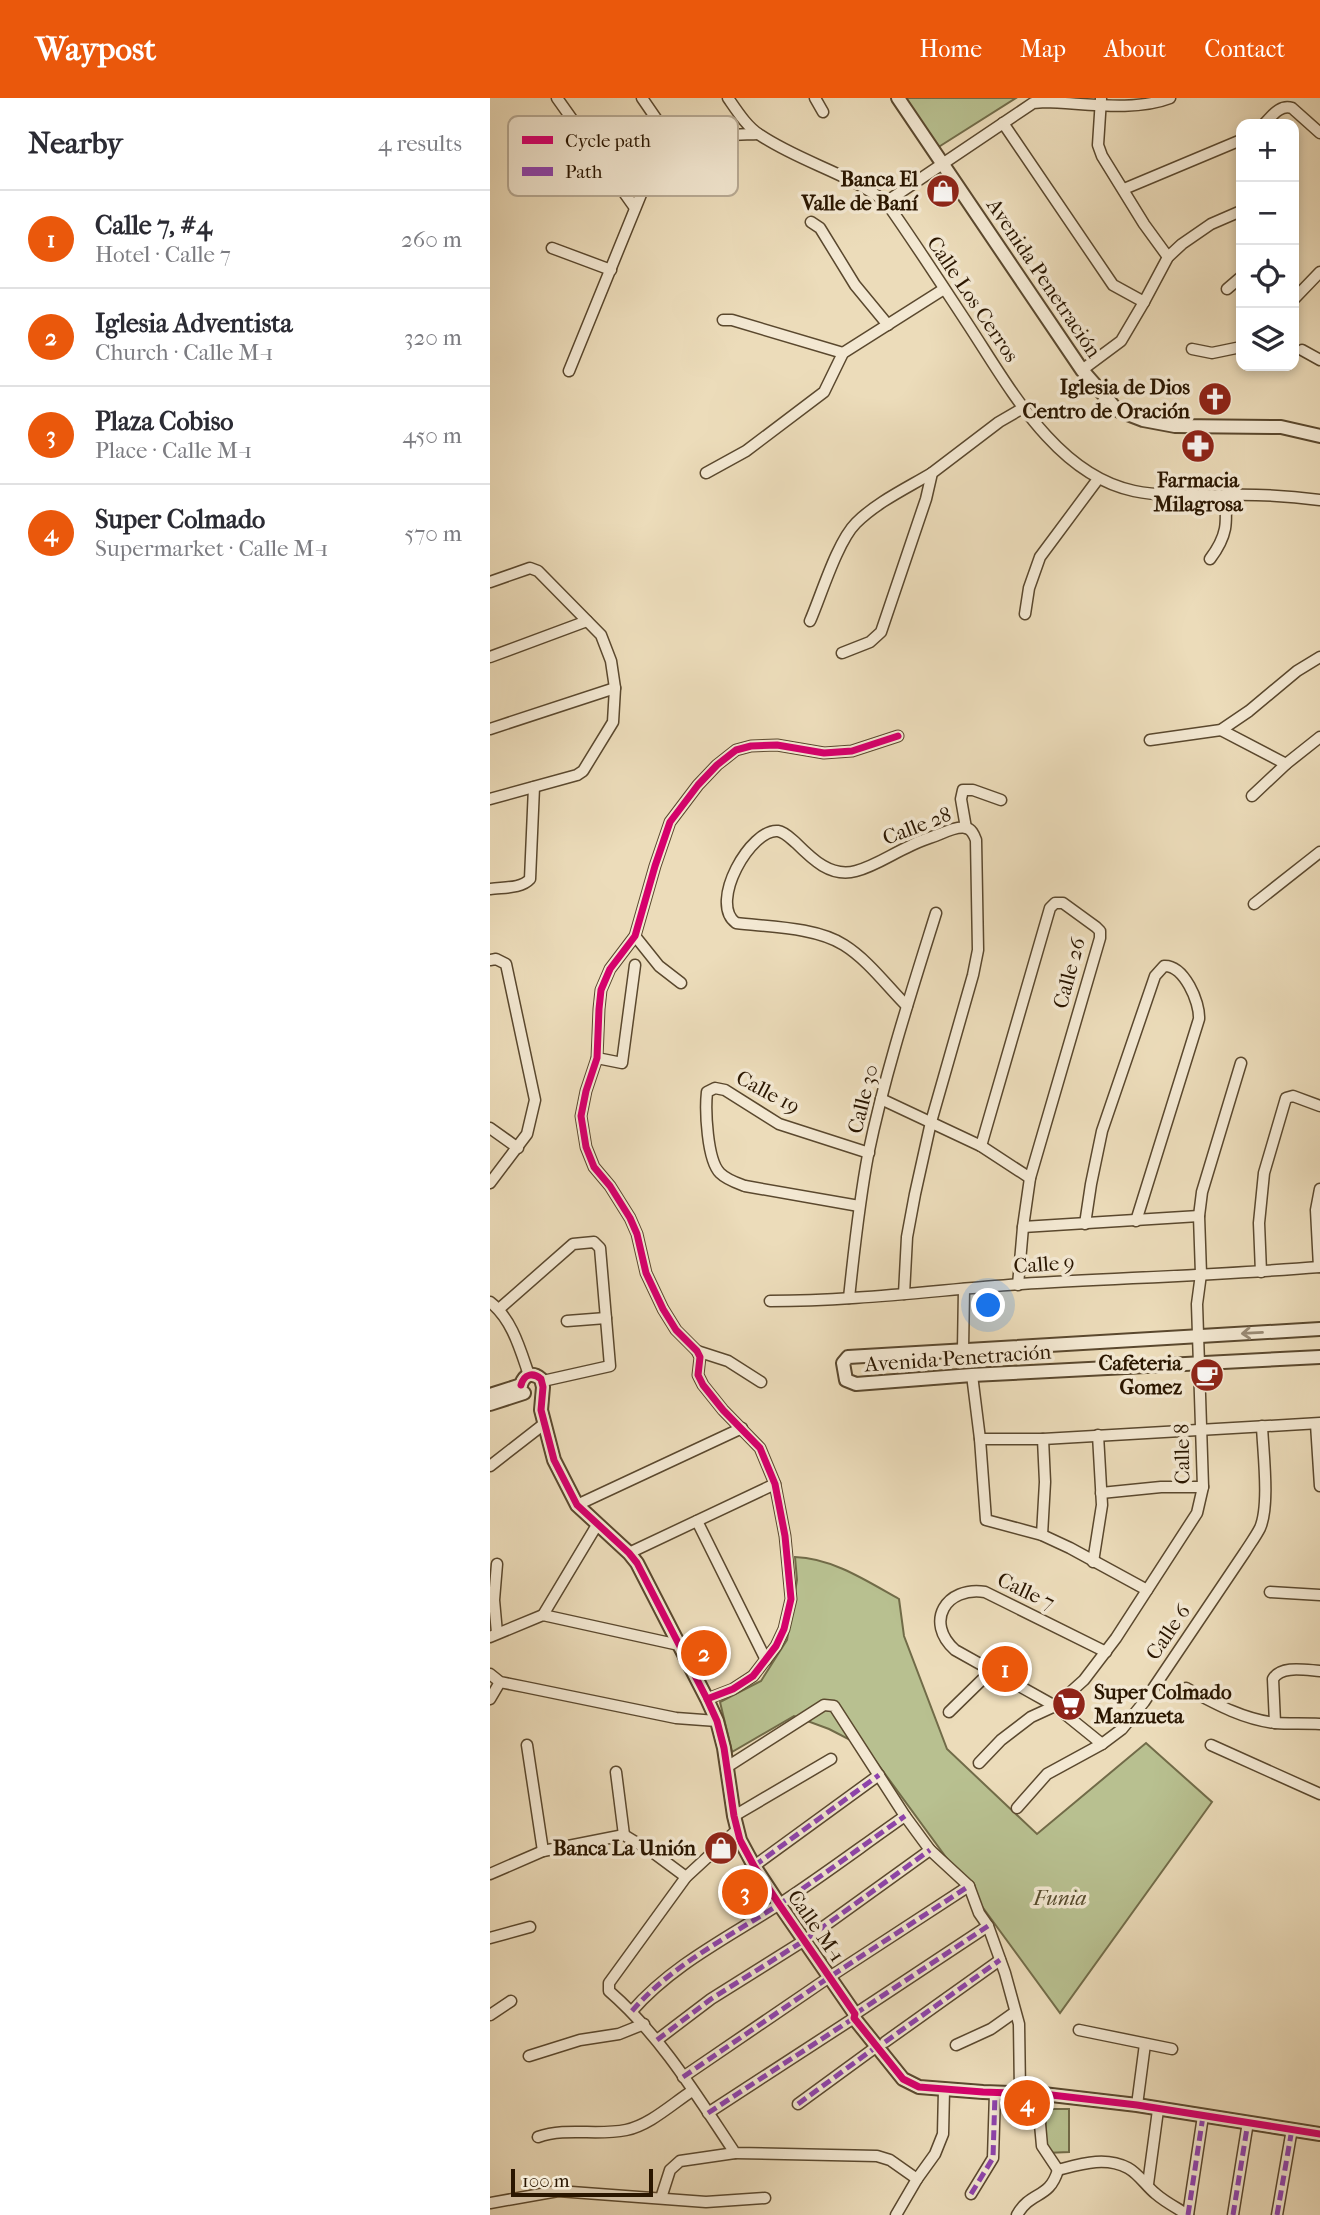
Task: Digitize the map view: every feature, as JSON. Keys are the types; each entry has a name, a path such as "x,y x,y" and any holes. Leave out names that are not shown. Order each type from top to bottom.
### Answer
{"street":[{"path":"557,98 570,116"},
{"path":"642,98 655,116"},
{"name":"Calle Los Cerros","path":"728,98 758,134 869,190 886,202 1023,408 1062,452 1098,479 1134,491 1320,500"},
{"path":"815,98 823,112"},
{"name":"Avenida Penetración","path":"898,98 1082,370 1117,410 1143,420 1175,426 1281,427 1320,436"},
{"path":"886,202 1033,103 1101,101 1125,107 1170,98"},
{"path":"1101,101 1098,145 1102,156 1168,257"},
{"path":"1269,119 1279,108 1287,106 1320,133"},
{"path":"1003,123 1113,285 1144,302"},
{"path":"738,135 758,134"},
{"path":"1124,189 1236,142"},
{"path":"626,196 635,208"},
{"path":"569,371 640,196"},
{"path":"1082,370 1121,341 1168,257 1211,224 1236,213"},
{"path":"811,222 820,228 855,285 888,326"},
{"path":"552,248 611,270"},
{"path":"1299,291 1319,274"},
{"path":"1227,289 1236,281"},
{"path":"706,473 746,451 824,392 843,353 944,289"},
{"path":"723,320 732,320 843,353"},
{"path":"1192,349 1212,353 1236,348"},
{"path":"1303,350 1320,360"},
{"path":"810,621 840,545 854,524 1023,408"},
{"path":"842,653 870,642 881,632 926,499 932,473"},
{"path":"1025,614 1029,588 1040,556 1098,479"},
{"path":"1210,559 1222,542 1227,523 1225,495"},
{"path":"490,582 530,568 538,572 601,635 611,661 615,688 613,722 583,771 578,775 490,799"},
{"path":"490,657 587,621"},
{"path":"1150,740 1222,730 1297,671 1320,657"},
{"path":"490,729 615,688"},
{"path":"1222,730 1286,764"},
{"path":"707,1699 733,1689 753,1676 776,1646 784,1629 791,1599 785,1536 775,1484 760,1447 723,1410 703,1385 698,1375 700,1357 676,1330 663,1309 646,1273 637,1234 630,1218 610,1186 594,1167 586,1147 581,1116 597,1058 601,990 610,969 635,936 670,822 698,785 727,757 736,750 751,746 798,747 824,753 852,751 898,736"},
{"path":"1252,796 1320,737"},
{"path":"490,889 520,886 530,879 534,787"},
{"path":"966,828 961,799 963,790 972,789 1001,800"},
{"name":"Calle 28","path":"904,1294 908,1237 931,1122 978,950 976,840 972,831 966,828 954,829 913,844 865,869 851,873 824,867 784,833 777,831 762,836 739,862 732,877 727,898 730,918 736,923 824,935 844,944 907,1006"},
{"path":"1254,904 1320,852"},
{"name":"Calle 26","path":"981,1146 1050,908 1055,903 1062,903 1096,927 1100,931 1100,938 1030,1178 1018,1284"},
{"name":"Calle 30","path":"849,1298 859,1206 881,1099 936,913"},
{"path":"635,936 659,966 681,983"},
{"path":"490,960 496,959 506,964 535,1100 530,1127 518,1148 490,1183"},
{"path":"597,1058 622,1063 635,965"},
{"path":"1085,1224 1090,1184 1102,1131 1155,976 1164,966 1171,966 1182,974 1200,1009 1199,1019 1136,1221"},
{"name":"Calle 8","path":"979,1763 1001,1740 1031,1717 1055,1706 1084,1680 1106,1652 1197,1513 1203,1487 1197,1304 1201,1274 1199,1216 1202,1192 1241,1063"},
{"name":"Calle 19","path":"859,1206 745,1186 733,1182 719,1172 712,1155 705,1107 707,1092 715,1088 725,1090 779,1124 869,1153"},
{"path":"1261,1272 1259,1223 1264,1173 1286,1098 1293,1096 1320,1106"},
{"path":"881,1099 981,1146 1030,1178"},
{"path":"490,1128 518,1148"},
{"path":"1319,1267 1320,1189"},
{"path":"1023,1227 1199,1216"},
{"path":"499,1309 573,1244 594,1242 600,1248 610,1366 542,1386 535,1396 525,1387"},
{"name":"Calle 9","path":"770,1301 812,1301 1018,1284 1319,1267"},
{"path":"963,1349 964,1289"},
{"path":"490,1302 508,1322 525,1387 541,1410"},
{"path":"567,1321 606,1318"},
{"name":"Avenida Penetración","path":"1320,1329 848,1357 843,1363 844,1377 856,1384 1320,1356"},
{"path":"697,1351 728,1361 761,1382"},
{"path":"490,1404 525,1387 537,1376 542,1386"},
{"path":"972,1376 986,1520 1042,1535 1147,1590"},
{"name":"Calle M-1","path":"542,1386 541,1410 554,1460 576,1505 637,1563 717,1721 737,1830 754,1866 831,1976 855,2016 881,2044 903,2079 919,2087 995,2093 1020,2092 1137,2105 1320,2134"},
{"path":"490,1395 525,1387"},
{"path":"980,1439 1043,1439 1318,1423 1320,1486"},
{"path":"490,1466 544,1424"},
{"name":"Calle 6","path":"1017,1808 1047,1774 1102,1744 1122,1729 1144,1702 1260,1528 1264,1508 1262,1426"},
{"path":"576,1505 742,1428"},
{"path":"1093,1562 1101,1493 1098,1434"},
{"path":"1042,1535 1045,1482 1043,1439"},
{"path":"629,1553 775,1484"},
{"path":"1101,1493 1161,1487 1203,1487"},
{"path":"697,1521 766,1660"},
{"path":"543,1615 597,1525"},
{"path":"497,1564 494,1635 543,1615 679,1645"},
{"name":"Calle 7","path":"1102,1744 1055,1706 955,1650 940,1630 940,1617 943,1608 960,1594 972,1591 990,1594 1106,1652"},
{"path":"1270,1592 1320,1595"},
{"path":"1275,1723 1275,1674 1282,1670 1320,1671"},
{"path":"949,1712 991,1671"},
{"path":"490,1674 500,1682 676,1718 717,1721"},
{"path":"490,1699 500,1682"},
{"path":"1186,1688 1249,1718 1275,1723 1320,1724"},
{"path":"727,1767 828,1704 836,1709 930,1850 969,1886 979,1913 988,1926 1015,2011 1018,2024 1020,2092"},
{"path":"527,1745 543,1852"},
{"path":"1211,1745 1320,1794"},
{"path":"734,1816 831,1759"},
{"path":"617,1772 624,1835"},
{"path":"754,1866 879,1775"},
{"path":"632,2011 647,1993 669,1975 779,1904 905,1816"},
{"path":"735,2153 657,2040 632,2011 609,1991 609,1983 686,1877 737,1830"},
{"path":"490,1874 543,1852 624,1835 686,1877"},
{"path":"657,2040 712,1999 806,1940 930,1850"},
{"path":"683,2077 969,1886"},
{"path":"708,2113 988,1926"},
{"path":"490,1938 530,1927"},
{"path":"798,2104 1000,1960"},
{"path":"490,2015 511,2001"},
{"path":"956,2045 991,2029 1015,2011"},
{"path":"529,2056 580,2040 619,2034 644,2024"},
{"path":"1079,2030 1172,2049"},
{"path":"1137,2105 1145,2044"},
{"path":"896,2215 935,2154 943,2134 944,2090"},
{"path":"538,2137 563,2131 622,2130 635,2127 692,2091"},
{"path":"971,2194 993,2158 995,2093"},
{"path":"1043,2094 1040,2124 1042,2146 1058,2170"},
{"path":"1147,2184 1158,2110"},
{"path":"1058,2170 1088,2162 1105,2161 1127,2168 1155,2193 1188,2215 1203,2116"},
{"path":"1233,2215 1248,2122"},
{"path":"1278,2215 1292,2129"},
{"path":"661,2198 670,2170 680,2161 735,2153 877,2157 890,2161 918,2179"},
{"path":"1017,2215 1031,2198 1047,2190 1054,2182 1058,2170"},
{"path":"490,2203 558,2191 706,2202 765,2198"}],"green space":[{"path":"903,98 1016,98 937,148"},
{"name":"Funia","path":"795,1557 836,1566 899,1599 904,1636 947,1749 1037,1834 1146,1743 1212,1802 1060,2013 866,1748 829,1729 794,1716 732,1752 720,1702 761,1681 787,1640 797,1580"},
{"path":"1045,2109 1069,2109 1069,2152 1046,2153"}],"marked path":[{"path":"754,1866 879,1775"},
{"path":"632,2011 682,1966 794,1894 905,1816"},
{"path":"657,2040 711,1999 805,1940 930,1850"},
{"path":"683,2077 969,1886"},
{"path":"855,2014 988,1926"},
{"path":"885,2042 1000,1960"},
{"path":"708,2113 854,2018"},
{"path":"798,2104 876,2047"},
{"path":"971,2194 993,2158 995,2093"},
{"path":"1188,2215 1203,2116"},
{"path":"1233,2215 1248,2122"},
{"path":"1277,2215 1292,2129"}],"cycle path":[{"path":"707,1699 733,1689 753,1676 776,1646 784,1629 791,1599 785,1536 775,1484 760,1448 703,1385 698,1375 700,1357 676,1330 663,1309 646,1273 637,1234 630,1218 610,1186 594,1167 586,1147 581,1116 597,1058 601,990 610,969 635,936 670,822 717,765 736,750 751,746 777,745 824,753 852,751 898,736"},
{"path":"521,1385 529,1375 541,1379 541,1410 554,1460 577,1505 637,1563 707,1699 717,1721 724,1748 740,1840 754,1866 855,2014 854,2018 903,2079 919,2087 1043,2094 1137,2105 1320,2134"}],"place":[{"name":"Banca El Valle de Baní","path":"943,191"},
{"name":"Iglesia de Dios Centro de Oración","path":"1215,399"},
{"name":"Farmacia Milagrosa","path":"1198,446"},
{"name":"Cafeteria Gomez","path":"1207,1375"},
{"name":"Iglesia Adventista","path":"704,1653"},
{"name":"Calle 7, #4","path":"1005,1669"},
{"name":"Super Colmado Manzueta","path":"1069,1704"},
{"name":"Banca La Unión","path":"721,1848"},
{"name":"Plaza Cobiso","path":"745,1892"},
{"name":"Super Colmado","path":"1027,2103"}]}
